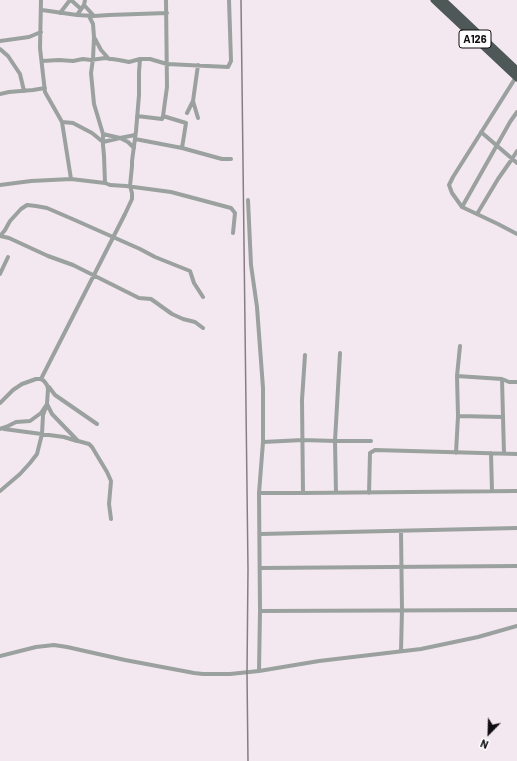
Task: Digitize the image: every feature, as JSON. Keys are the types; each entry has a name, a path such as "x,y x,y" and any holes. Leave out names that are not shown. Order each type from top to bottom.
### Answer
{"highway":[{"name":"A126","path":"434,0 517,78"},
{"name":"A126","path":"444,0 517,70"}],"street":[{"path":"41,0 42,10 40,48 45,92 62,122 71,179"},
{"path":"60,13 71,0 81,9"},
{"path":"137,116 162,119 163,116 167,87 166,0"},
{"path":"42,61 59,60 73,62 83,59 109,59 129,62 140,59 150,59 167,64 228,67 230,61 228,0"},
{"path":"77,15 85,2"},
{"path":"85,2 92,16 93,24 94,37 91,73 94,104 103,134 105,183"},
{"path":"42,10 92,16 109,14 167,13"},
{"path":"0,41 29,37 41,32"},
{"path":"94,37 101,50 109,59"},
{"path":"0,49 8,56 20,74 24,91"},
{"path":"41,379 132,198 130,186 139,95 140,59"},
{"path":"187,113 193,101 198,65"},
{"path":"517,78 452,177 449,185 452,193 462,207 517,234"},
{"path":"0,94 45,88"},
{"path":"193,101 198,118"},
{"path":"462,207 517,112"},
{"path":"163,116 186,123 182,148"},
{"path":"62,122 73,123 92,133 103,142"},
{"path":"481,132 517,163"},
{"path":"103,134 120,138 128,142 134,148"},
{"path":"103,142 120,138 135,137 222,159 231,159"},
{"path":"477,214 517,151"},
{"path":"0,185 31,181 71,179 171,192 231,208 235,213 232,233"},
{"path":"248,200 251,265 257,307 263,388 263,442 259,493 259,671"},
{"path":"203,328 195,322 172,314 151,299 139,298 94,274 48,256 9,238 0,236 10,222 26,205 47,208 190,272 194,283 204,297"},
{"path":"0,274 8,257"},
{"path":"456,452 460,346"},
{"path":"336,493 335,441 340,352"},
{"path":"303,494 302,400 305,355"},
{"path":"458,376 502,379 509,382 517,382"},
{"path":"0,403 13,390 22,384 36,379 41,379 55,395 70,407 97,424"},
{"path":"502,379 504,454"},
{"path":"0,490 20,474 37,454 42,434 43,415 47,404 47,385"},
{"path":"47,404 41,413 30,421 16,422 0,429 42,434 89,444 101,462 111,482 109,504 111,519"},
{"path":"47,404 52,414 78,441"},
{"path":"458,416 503,417"},
{"path":"263,442 302,440 371,441"},
{"path":"369,493 370,452 375,450 517,454"},
{"path":"491,453 492,492"},
{"path":"259,493 303,494 517,491"},
{"path":"260,534 517,528"},
{"path":"401,530 401,652"},
{"path":"260,568 517,566"},
{"path":"260,611 517,610"},
{"path":"0,656 36,647 54,645 66,646 125,660 194,673 230,674 421,649 517,626"}],"railway":[{"path":"241,0 248,569 248,761"}]}
